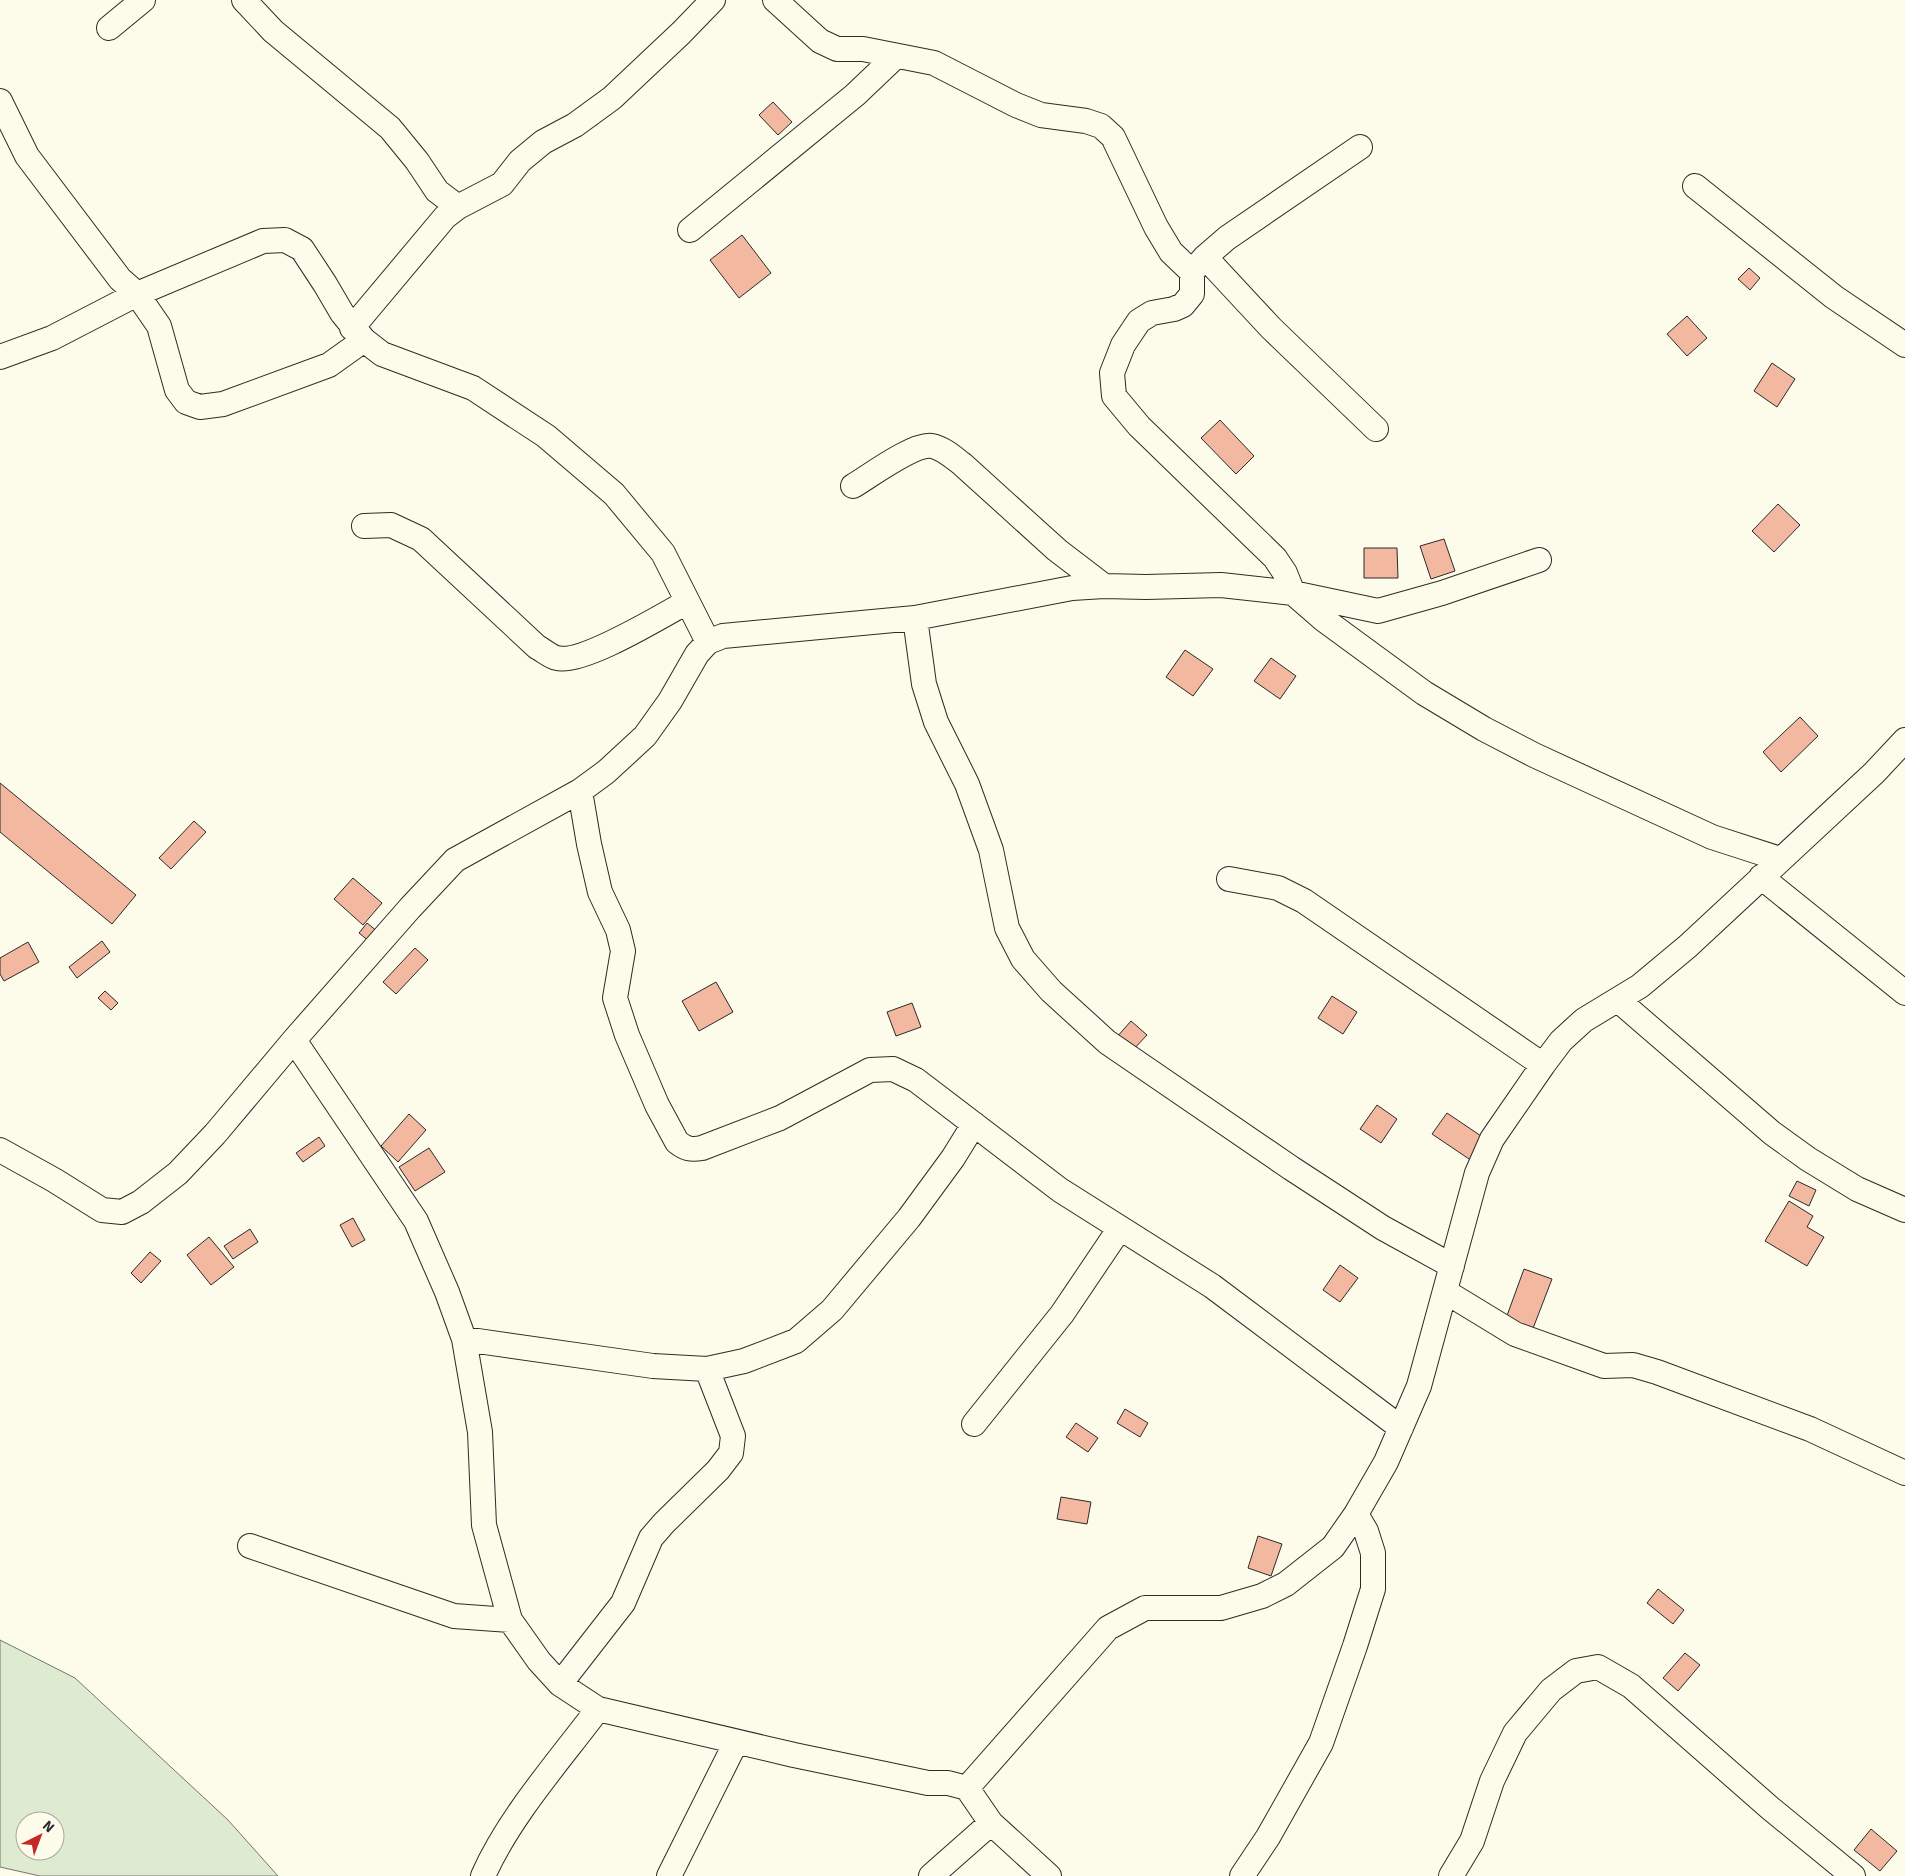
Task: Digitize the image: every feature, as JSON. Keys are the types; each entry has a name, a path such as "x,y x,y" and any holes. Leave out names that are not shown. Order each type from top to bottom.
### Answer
{"street":[{"path":"109,28 143,0"},
{"path":"244,0 273,31 390,128 417,161 437,191 458,207"},
{"path":"0,101 28,156 120,280 137,294 159,326 177,390 186,402 200,407 223,404 329,365 358,334 430,234 445,217 458,207 502,184 520,162 543,142 575,125 612,98 713,0"},
{"path":"775,0 820,41 836,49 863,50 934,64 1016,105 1041,115 1086,121 1101,126 1112,137 1156,227 1171,252 1199,265 1270,328 1376,429"},
{"path":"690,230 855,95 896,56"},
{"path":"1360,147 1227,238 1199,265 1192,294 1183,305 1174,309 1152,313 1139,321 1123,345 1112,373 1114,396 1138,426 1275,558 1285,573 1293,593 1348,638 1424,693 1484,729 1534,755 1712,837 1780,859"},
{"path":"1695,186 1834,297 1905,345"},
{"path":"0,356 52,338 137,294 263,240 285,240 302,249 358,334 382,354 473,388 546,436 614,494 663,553 708,642"},
{"path":"853,486 915,448 932,446 962,464 1057,550 1104,586"},
{"path":"364,526 391,525 421,538 537,647 557,658 574,658 605,645 687,602"},
{"path":"0,1150 54,1180 102,1210 122,1212 141,1202 178,1173 215,1134 294,1040 410,908 455,860 580,791 606,772 645,736 670,701 697,654 708,642 723,636 915,618 1072,588 1104,586 1221,585 1293,593 1378,611 1442,593 1539,560"},
{"path":"915,618 924,684 933,712 967,784 988,842 1007,928 1023,959 1050,991 1106,1042 1291,1168 1384,1228 1452,1266"},
{"path":"967,1788 1108,1628 1145,1608 1221,1608 1262,1596 1286,1584 1333,1547 1356,1514 1386,1462 1419,1386 1477,1173 1492,1139 1543,1065 1561,1041 1584,1020 1640,986 1688,946 1874,773 1905,740"},
{"path":"580,791 600,892 618,930 623,952 615,998 627,1035 657,1104 677,1142 691,1150 702,1148 780,1118 870,1070 893,1069 916,1080 1060,1190 1212,1286 1401,1428"},
{"path":"1761,877 1905,993"},
{"path":"1229,879 1278,888 1304,901 1543,1065"},
{"path":"1618,1000 1779,1138 1808,1159 1857,1189 1905,1210"},
{"path":"294,1040 416,1221 446,1292 464,1339 480,1432 484,1525 510,1620 539,1661 560,1684 598,1709 736,1742 928,1783 948,1783 967,1788 991,1823 1049,1876"},
{"path":"464,1339 653,1366 707,1369 744,1361 796,1341 832,1310 909,1218 953,1158 974,1124"},
{"path":"974,1424 1062,1314 1120,1228"},
{"path":"1446,1292 1515,1334 1604,1366 1633,1365 1657,1372 1810,1429 1905,1473"},
{"path":"560,1684 623,1603 651,1538 718,1470 731,1453 733,1436 707,1369"},
{"path":"1242,1876 1268,1838 1321,1742 1373,1589 1373,1553 1366,1531 1356,1514"},
{"path":"250,1546 454,1616 510,1620"},
{"path":"1451,1876 1472,1841 1492,1781 1514,1733 1551,1690 1576,1671 1598,1667 1630,1686 1770,1808 1853,1876"},
{"path":"483,1876 491,1858 522,1810 598,1709"},
{"path":"669,1876 736,1742"},
{"path":"931,1876 991,1823"}],"green space":[{"path":"0,1640 75,1678 228,1820 278,1876 40,1876 0,1867"}],"building":[{"path":"773,102 792,122 778,135 759,115"},
{"path":"742,235 771,273 739,298 710,260"},
{"path":"1749,268 1760,278 1750,290 1738,279"},
{"path":"1687,316 1707,338 1687,356 1667,334"},
{"path":"1772,363 1795,379 1777,407 1754,391"},
{"path":"1220,420 1254,456 1236,474 1201,438"},
{"path":"1778,504 1800,525 1774,552 1752,531"},
{"path":"1444,539 1455,571 1431,579 1420,546"},
{"path":"1364,548 1397,548 1398,578 1364,578"},
{"path":"1185,650 1213,669 1193,696 1166,677"},
{"path":"1271,658 1296,676 1280,699 1254,681"},
{"path":"1800,717 1818,736 1781,772 1763,752"},
{"path":"0,783 136,895 112,924 0,832"},
{"path":"194,821 206,832 171,869 159,858"},
{"path":"353,878 382,903 363,925 334,899"},
{"path":"367,923 383,936 375,946 359,933"},
{"path":"102,941 110,952 77,978 69,967"},
{"path":"28,942 39,962 4,981 0,974 0,958"},
{"path":"415,948 428,960 396,994 383,982"},
{"path":"716,982 733,1012 699,1031 682,1001"},
{"path":"105,991 118,1003 111,1010 98,998"},
{"path":"1332,996 1357,1012 1343,1034 1318,1018"},
{"path":"912,1003 921,1027 896,1036 887,1012"},
{"path":"1131,1021 1147,1035 1131,1052 1116,1038"},
{"path":"1377,1105 1397,1119 1381,1143 1360,1129"},
{"path":"1447,1113 1487,1140 1472,1161 1432,1134"},
{"path":"409,1114 426,1130 398,1162 381,1146"},
{"path":"319,1137 325,1146 303,1162 296,1153"},
{"path":"429,1148 445,1172 415,1191 399,1167"},
{"path":"1797,1181 1816,1190 1809,1206 1789,1196"},
{"path":"1789,1201 1813,1216 1807,1227 1824,1237 1807,1266 1765,1241"},
{"path":"353,1218 365,1240 352,1247 340,1225"},
{"path":"250,1229 258,1242 233,1259 224,1246"},
{"path":"209,1237 234,1267 211,1285 187,1255"},
{"path":"150,1252 161,1261 141,1283 131,1273"},
{"path":"1340,1265 1358,1278 1340,1302 1323,1290"},
{"path":"1524,1269 1552,1279 1532,1331 1505,1321"},
{"path":"1125,1409 1148,1423 1140,1437 1117,1423"},
{"path":"1076,1423 1098,1438 1088,1452 1066,1437"},
{"path":"1061,1497 1091,1502 1087,1524 1057,1519"},
{"path":"1258,1536 1282,1544 1271,1576 1248,1568"},
{"path":"1658,1589 1684,1610 1673,1624 1647,1603"},
{"path":"1685,1653 1700,1665 1678,1691 1663,1678"},
{"path":"1871,1829 1897,1851 1880,1871 1854,1850"}]}
